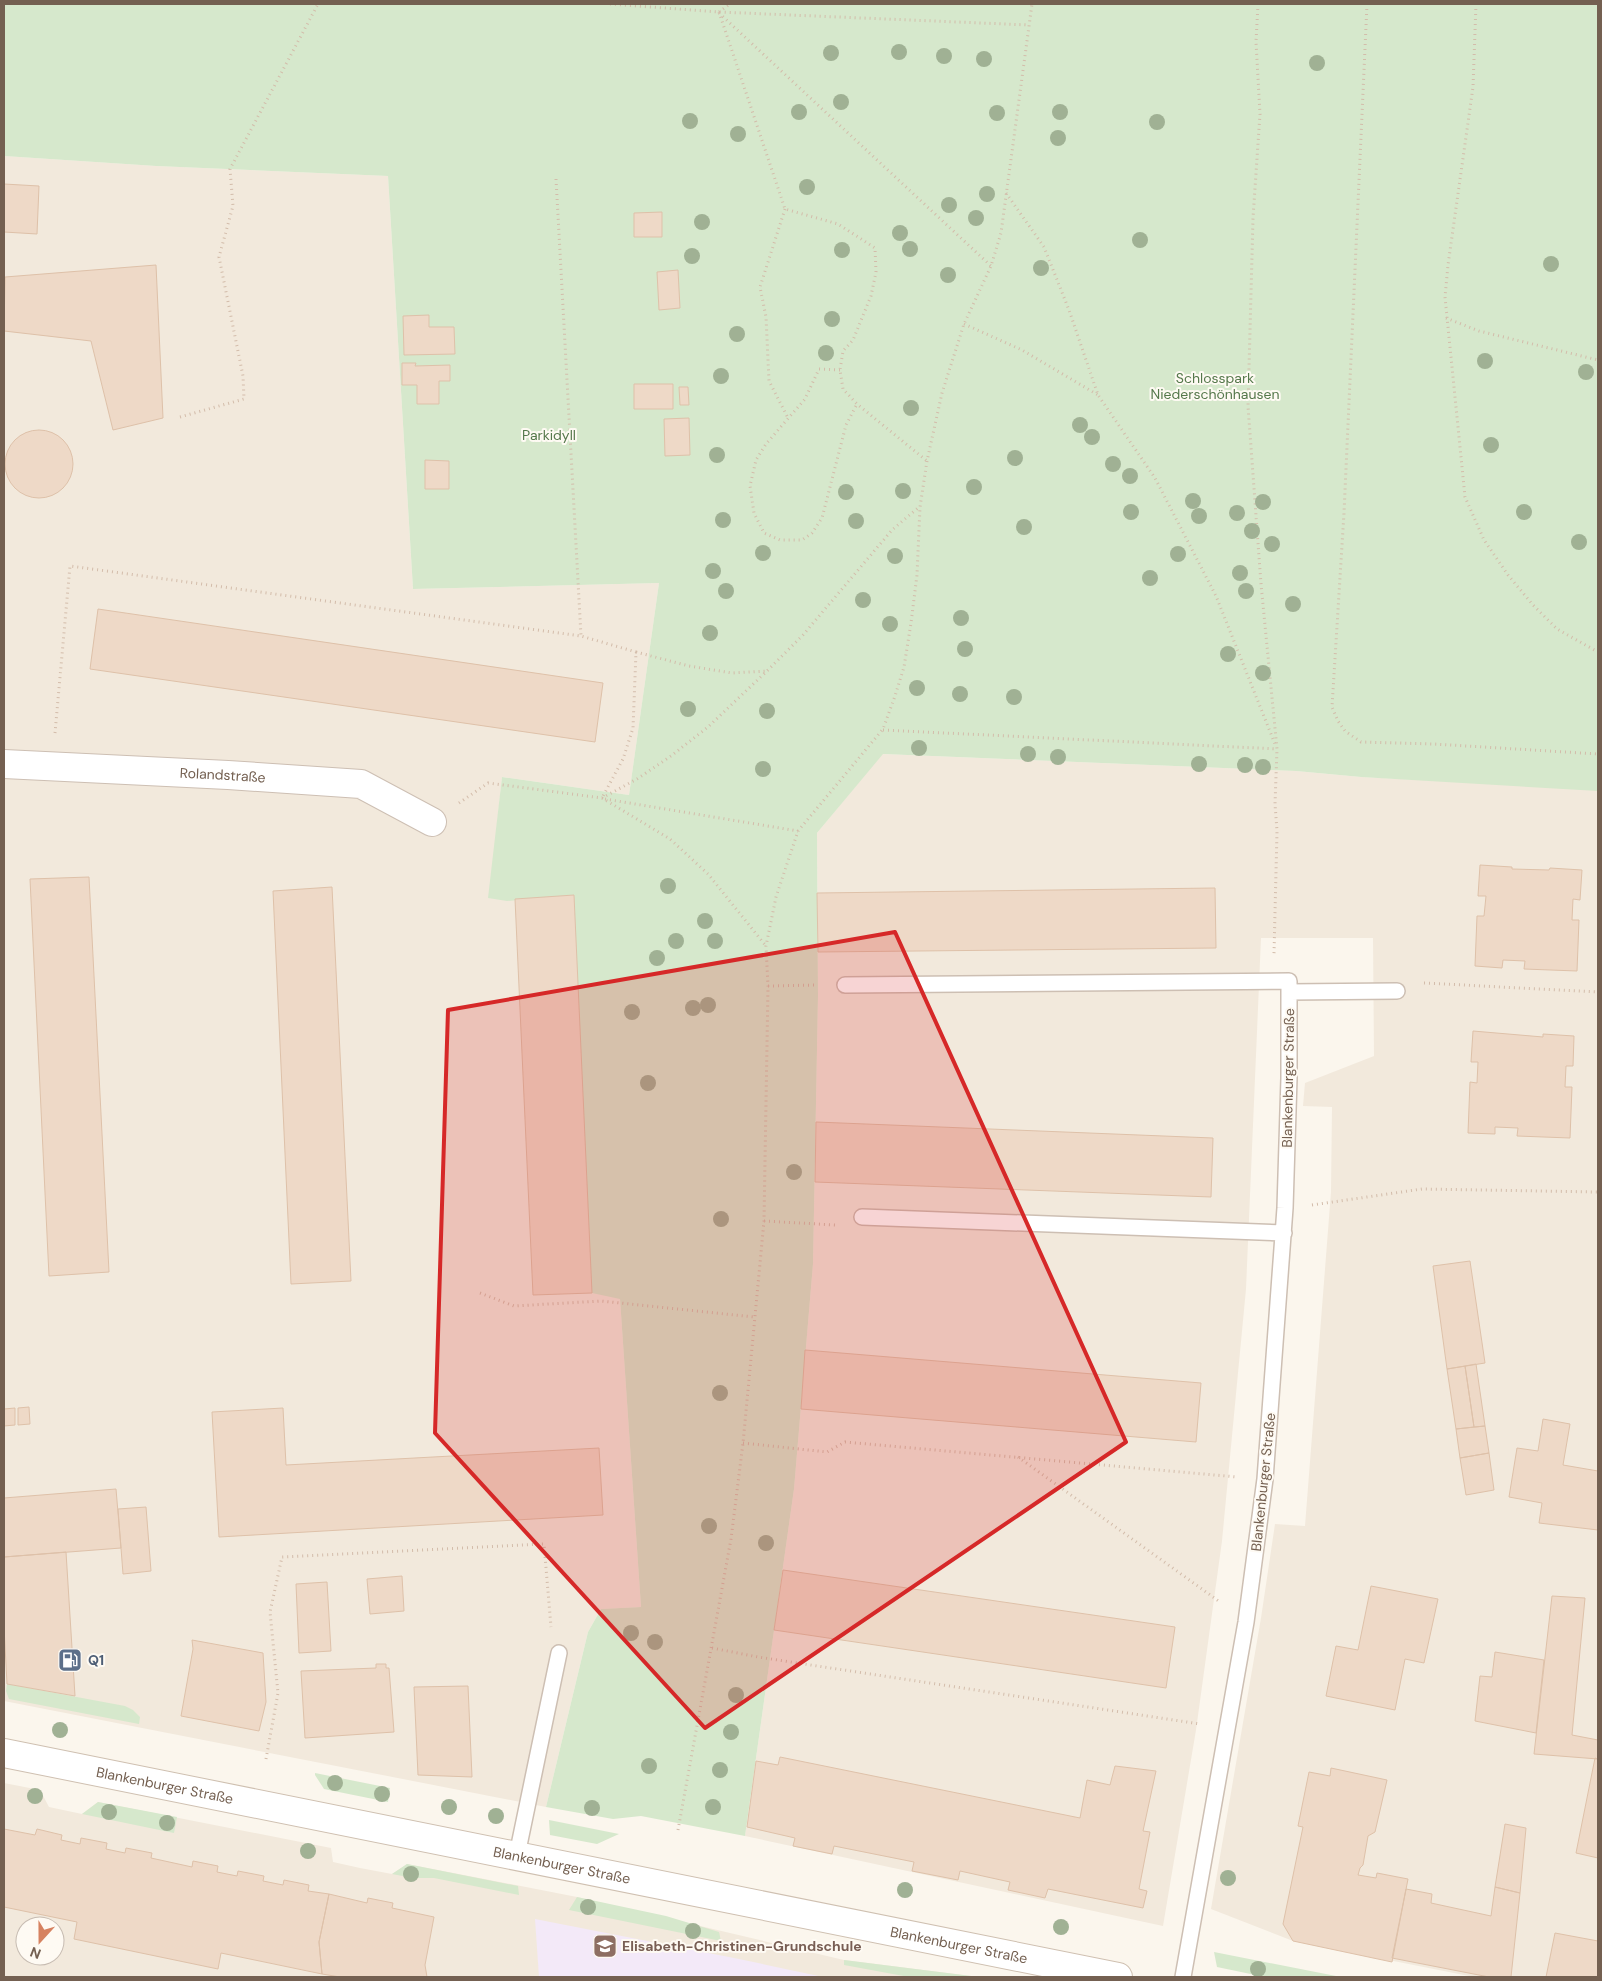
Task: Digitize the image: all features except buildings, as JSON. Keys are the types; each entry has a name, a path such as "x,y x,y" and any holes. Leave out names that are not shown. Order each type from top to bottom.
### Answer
{"main road":[{"name":"Rolandstraße","path":"4,764 362,784 432,822"},
{"name":"Blankenburger Straße","path":"4,1753 1118,1977"}],"lane":[{"path":"845,985 1273,981 1289,987 1397,991"},
{"name":"Blankenburger Straße","path":"1183,1977 1246,1622 1265,1479 1284,1233 1289,1078 1289,987"},
{"path":"862,1217 1284,1233"},
{"path":"517,1855 558,1653"}],"path":[{"path":"180,417 244,399 243,376 219,257 234,206 230,170 318,4"},
{"path":"610,4 719,12 1029,25"},
{"path":"719,12 730,4"},
{"path":"678,1830 731,1539 743,1443 764,1221 768,986 766,946 776,897 798,831 883,730 904,667 917,575 920,507 927,462 942,392 964,324 991,266 1001,233 1032,4"},
{"path":"1258,4 1256,42 1260,114 1253,218 1248,406 1261,584 1277,749 1273,981"},
{"path":"1367,4 1344,513 1332,706 1338,722 1345,731 1361,742 1434,744 1598,754"},
{"path":"1476,4 1473,87 1448,265 1446,318 1465,497 1484,540 1508,575 1557,629 1598,652"},
{"path":"719,12 785,209 760,288 766,317 769,381 788,418"},
{"path":"719,12 991,266"},
{"path":"556,179 581,636"},
{"path":"1006,193 1044,247 1072,318 1098,395 1155,478 1216,596 1277,749"},
{"path":"785,209 838,224 875,248 876,272 871,296 853,340 844,351 840,370 843,389 857,404 927,462"},
{"path":"1446,318 1479,331 1598,360"},
{"path":"964,324 1022,350 1098,395"},
{"path":"840,370 820,369 805,399 766,444 756,460 750,486 754,513 764,533 780,540 802,540 812,533 822,518 846,425 857,404"},
{"path":"602,798 671,756 708,727 803,635 892,530 920,507"},
{"path":"52,766 70,566 581,636 690,666 732,673 767,671"},
{"path":"602,798 623,759 633,728 636,652"},
{"path":"883,730 1277,749"},
{"path":"432,822 488,783 602,798 798,831"},
{"path":"602,798 670,839 708,874 766,946"},
{"path":"1373,991 1395,982 1598,992"},
{"path":"768,986 845,985"},
{"path":"1285,1208 1422,1189 1598,1192"},
{"path":"764,1221 844,1226 862,1217"},
{"path":"480,1293 514,1306 601,1301 754,1317"},
{"path":"743,1443 827,1452 845,1442 1265,1479"},
{"path":"1018,1456 1246,1622"},
{"path":"266,1759 278,1693 270,1612 282,1557 544,1544 552,1636 558,1653"},
{"path":"712,1648 758,1657 1227,1728"}],"highlighted area":[{"path":"895,932 1126,1442 705,1728 435,1433 448,1010"}],"shaded area":[{"path":"4,156 156,166 388,176 413,589 659,583 629,795 502,777 495,844 590,858 641,1607 601,1609 588,1632 546,1807 4,1701"},
{"path":"882,754 1296,771 1361,777 1598,788 1598,1977 1474,1977 1293,1941 1211,1909 1261,1618 1275,1524 1305,1526 1331,1192 1332,1107 1303,1106 1305,1083 1374,1056 1373,938 1261,938 1246,1289 1222,1541 1196,1730 1163,1926 745,1836 794,1489 813,1264 818,996 817,833"},
{"path":"4,1783 40,1790 49,1807 82,1814 98,1802 331,1848 333,1862 360,1868 392,1874 407,1864 577,1897 844,1960 979,1977 4,1977"},
{"name":"Elisabeth-Christinen-Grundschule","path":"535,1919 739,1959 823,1977 539,1977"}],"green space":[{"name":"Schlosspark Niederschönhausen","path":"4,4 1598,4 1598,791 1361,777 1296,771 883,754 817,833 818,996 813,1264 794,1489 745,1836 641,1816 613,1819 546,1807 588,1632 601,1609 641,1607 620,1299 592,1293 573,895 507,901 488,898 502,777 629,795 659,583 413,589 388,176 156,166 4,156"},
{"path":"7,1684 125,1706 133,1710 140,1717 139,1724 9,1699 6,1691"},
{"path":"315,1773 390,1788 388,1802 324,1789"},
{"path":"98,1802 177,1817 174,1833 82,1814"},
{"path":"549,1820 619,1834 597,1844 550,1835"},
{"path":"407,1864 518,1886 519,1895 434,1878 413,1878 392,1874"},
{"path":"577,1897 666,1916 719,1932 721,1941 569,1910"},
{"path":"1214,1952 1336,1977 1265,1977 1217,1967"},
{"path":"844,1960 979,1977 909,1977 844,1965"}],"place":[{"name":"Q1","path":"70,1660"},
{"name":"Elisabeth-Christinen-Grundschule","path":"605,1946"}],"park label":[{"name":"Parkidyll","path":"549,435"}]}
